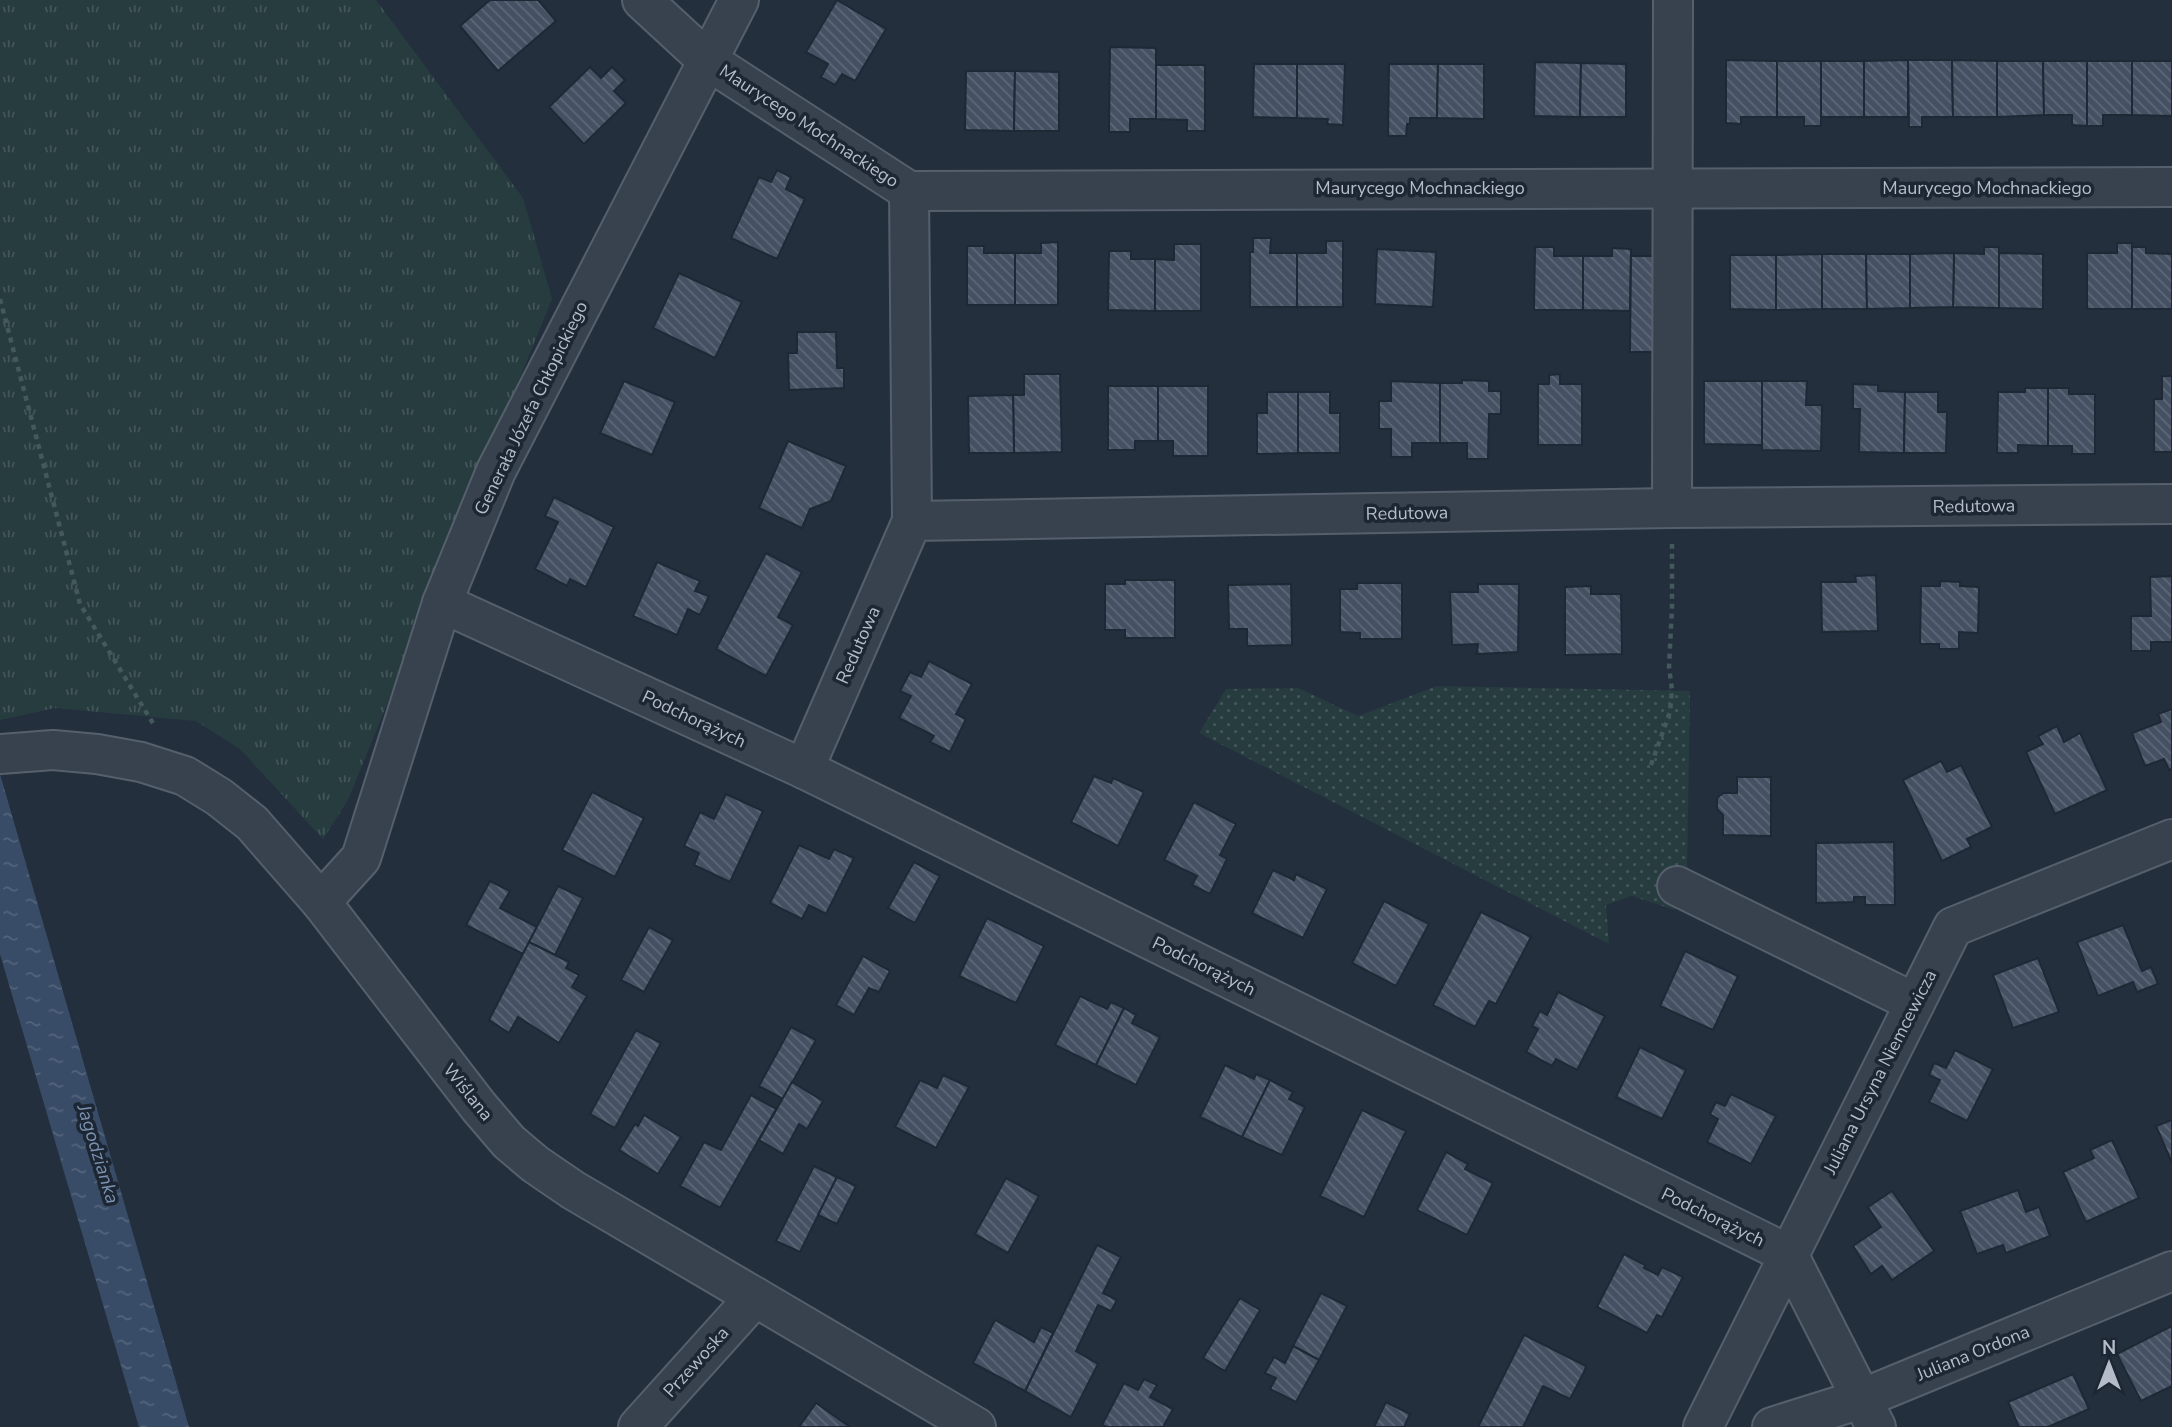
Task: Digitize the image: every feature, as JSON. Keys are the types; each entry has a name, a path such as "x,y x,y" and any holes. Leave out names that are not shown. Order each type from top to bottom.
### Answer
{"street":[{"name":"Maurycego Mochnackiego","path":"642,0 707,60 909,191 2172,187"},
{"name":"Generała Józefa Chłopickiego","path":"321,902 361,858 442,603 496,471 738,0"},
{"path":"1672,508 1673,0"},
{"path":"909,191 912,521"},
{"name":"Redutowa","path":"804,769 912,521 1672,508 2172,504"},
{"name":"Podchorążych","path":"442,603 804,769 1788,1254"},
{"name":"Wiślana","path":"2,754 53,750 141,762 185,776 219,797 251,823 321,902 479,1107 509,1142 535,1164 976,1427"},
{"name":"Juliana Ursyna Niemcewicza","path":"1703,1427 1954,927 2172,839"},
{"path":"1677,886 1915,1003"},
{"path":"1788,1254 1868,1413"},
{"name":"Juliana Ordona","path":"1772,1427 1868,1413 2172,1271"},
{"name":"Przewoska","path":"638,1427 755,1297"}],"path":[{"path":"0,299 80,604 185,776"},
{"path":"1651,765 1671,712 1672,690 1668,667 1672,608 1672,508"}],"green space":[{"path":"0,0 376,0 523,198 552,299 348,800 323,839 240,749 196,721 55,708 0,720"},
{"path":"1437,686 1690,691 1687,873 1675,910 1632,896 1606,905 1609,944 1199,733 1226,689 1298,688 1358,716"}],"water":[{"name":"Jagodzianka","path":"0,774 189,1427 139,1427 0,954"}],"building":[{"path":"490,0 538,0 556,21 498,71 460,26"},
{"path":"837,0 886,29 855,81 842,74 835,85 821,77 828,64 806,52"},
{"path":"1110,47 1156,48 1156,119 1130,119 1130,132 1109,132"},
{"path":"1726,60 1777,61 1777,117 1741,117 1741,124 1726,123"},
{"path":"1908,60 1952,60 1953,117 1922,117 1922,127 1909,127"},
{"path":"1908,60 1908,117 1864,117 1864,61"},
{"path":"1952,60 1997,61 1997,117 1953,117"},
{"path":"1777,61 1821,61 1821,126 1804,126 1804,117 1777,117"},
{"path":"1821,61 1864,61 1864,117 1821,117"},
{"path":"1997,61 2043,61 2044,115 1997,117"},
{"path":"2043,61 2087,61 2087,126 2072,125 2072,115 2044,115"},
{"path":"2087,61 2132,61 2132,115 2103,115 2103,126 2087,126"},
{"path":"2132,61 2172,61 2172,116 2132,115"},
{"path":"1535,62 1581,63 1580,117 1534,116"},
{"path":"1581,63 1626,64 1626,117 1580,117"},
{"path":"1254,64 1297,64 1297,118 1253,117"},
{"path":"1297,64 1345,64 1343,125 1327,124 1328,119 1297,118"},
{"path":"1389,64 1438,64 1437,118 1410,118 1406,136 1388,136"},
{"path":"1438,64 1484,64 1484,119 1437,118"},
{"path":"1156,65 1205,65 1205,131 1187,131 1187,120 1156,119"},
{"path":"590,67 601,78 612,67 625,80 614,91 626,103 584,144 549,107"},
{"path":"966,71 1015,71 1014,131 965,130"},
{"path":"1015,71 1059,72 1059,131 1014,131"},
{"path":"777,170 791,177 786,189 805,199 777,259 731,238 759,177 771,182"},
{"path":"1253,238 1271,238 1270,253 1297,253 1297,307 1250,307 1250,252 1253,252"},
{"path":"1326,241 1343,241 1343,307 1297,307 1297,253 1326,253"},
{"path":"1058,242 1058,305 1015,305 1015,253 1041,253 1041,243"},
{"path":"2117,243 2132,243 2132,309 2087,309 2087,253 2117,253"},
{"path":"1174,244 1201,244 1201,311 1155,311 1155,259 1174,260"},
{"path":"967,246 984,246 984,253 1015,253 1015,305 967,305"},
{"path":"1535,247 1554,247 1554,256 1583,256 1583,310 1534,310"},
{"path":"1984,247 1999,247 1999,308 1953,307 1954,253 1984,254"},
{"path":"2132,247 2146,247 2146,253 2172,254 2172,309 2132,309"},
{"path":"1612,248 1631,249 1630,311 1583,310 1583,256 1612,256"},
{"path":"1377,249 1436,252 1433,307 1375,304"},
{"path":"1109,251 1131,251 1131,259 1155,259 1155,311 1108,310"},
{"path":"1954,253 1953,307 1910,308 1910,254"},
{"path":"1999,253 2043,254 2043,309 1999,308"},
{"path":"1822,254 1822,309 1776,310 1776,255"},
{"path":"1822,254 1866,254 1867,309 1822,309"},
{"path":"1866,254 1910,254 1910,308 1867,309"},
{"path":"1730,255 1776,255 1776,310 1730,309"},
{"path":"1631,256 1655,256 1655,352 1630,352"},
{"path":"679,273 742,302 715,358 653,328"},
{"path":"797,332 836,332 837,368 844,368 844,388 789,390 788,353 797,353"},
{"path":"1024,374 1060,374 1062,452 1014,453 1013,395 1024,395"},
{"path":"1560,374 1560,384 1582,384 1582,445 1538,445 1538,384 1549,384 1549,375"},
{"path":"2162,376 2172,376 2172,452 2154,452 2154,399 2162,399"},
{"path":"1462,380 1489,381 1489,391 1501,391 1501,414 1489,414 1488,459 1467,459 1467,443 1440,443 1440,383 1462,383"},
{"path":"624,381 675,402 652,455 600,433"},
{"path":"1391,381 1440,383 1440,443 1412,443 1412,457 1391,457 1391,429 1379,429 1379,401 1391,401"},
{"path":"1704,381 1762,381 1762,445 1704,444"},
{"path":"1762,381 1807,381 1806,405 1822,405 1821,451 1762,450"},
{"path":"1853,384 1878,385 1878,391 1905,392 1904,453 1859,452 1860,409 1853,409"},
{"path":"1108,386 1158,386 1158,441 1135,441 1135,450 1108,450"},
{"path":"1158,386 1208,386 1208,456 1173,456 1173,441 1158,441"},
{"path":"2025,388 2048,388 2048,446 2018,445 2018,453 1997,453 1998,392 2025,392"},
{"path":"2048,388 2069,388 2069,394 2095,394 2095,454 2072,454 2072,446 2048,446"},
{"path":"1267,392 1298,392 1298,453 1257,454 1257,413 1267,413"},
{"path":"1298,392 1330,392 1330,413 1340,413 1340,453 1298,453"},
{"path":"1905,392 1938,392 1938,412 1947,412 1946,453 1904,453"},
{"path":"1013,395 1014,453 969,453 968,396"},
{"path":"788,441 846,466 831,501 810,509 802,528 759,508"},
{"path":"554,497 614,527 586,587 570,579 567,586 535,569 558,522 545,516"},
{"path":"766,553 802,572 778,617 793,625 766,676 716,649"},
{"path":"657,562 700,581 695,591 709,596 700,615 688,609 677,635 633,616"},
{"path":"1876,575 1878,631 1822,632 1821,582 1856,582 1855,576"},
{"path":"2172,576 2172,642 2151,642 2151,651 2131,651 2131,616 2151,616 2150,577"},
{"path":"1125,580 1175,580 1175,638 1125,638 1125,630 1105,630 1105,584 1125,584"},
{"path":"1940,581 1979,587 1978,633 1959,632 1959,649 1939,649 1939,644 1920,644 1921,586 1940,586"},
{"path":"1357,583 1402,583 1402,639 1360,639 1360,633 1340,632 1340,589 1357,589"},
{"path":"1291,584 1292,645 1247,646 1247,629 1229,629 1228,585"},
{"path":"1478,584 1519,584 1518,652 1477,654 1478,644 1452,645 1450,592 1478,592"},
{"path":"1591,586 1591,594 1621,594 1622,654 1565,655 1565,587"},
{"path":"929,661 972,684 956,714 966,719 950,752 930,742 934,736 899,718 911,696 900,691 910,672 921,677"},
{"path":"2172,709 2172,769 2169,770 2164,759 2145,766 2132,733 2161,722 2158,714"},
{"path":"2057,726 2064,742 2080,733 2107,790 2055,814 2026,752 2043,744 2038,736"},
{"path":"1941,761 1947,772 1961,765 1992,827 1967,839 1971,847 1942,861 1903,780"},
{"path":"1094,776 1111,783 1113,778 1144,792 1118,846 1071,822"},
{"path":"1737,777 1771,777 1771,836 1723,835 1723,815 1717,809 1717,798 1723,793 1737,793"},
{"path":"592,792 644,818 615,877 562,850"},
{"path":"726,794 763,811 730,882 694,865 699,853 684,846 700,812 714,819"},
{"path":"1194,802 1236,824 1220,855 1227,859 1210,894 1192,885 1197,876 1164,860"},
{"path":"1894,842 1895,905 1865,905 1865,897 1854,897 1854,902 1816,903 1816,843"},
{"path":"799,845 829,859 834,849 854,858 826,914 809,905 802,919 770,903"},
{"path":"914,862 940,876 915,923 888,908"},
{"path":"1273,870 1294,880 1296,874 1327,889 1303,938 1252,913"},
{"path":"490,881 510,891 500,908 537,927 523,954 466,925"},
{"path":"558,886 583,898 555,955 529,942"},
{"path":"1384,901 1429,924 1396,986 1352,963"},
{"path":"1481,912 1531,937 1496,1004 1489,1001 1475,1027 1433,1005"},
{"path":"987,918 1044,946 1016,1003 959,976"},
{"path":"2123,925 2142,971 2151,967 2158,984 2137,992 2133,982 2098,996 2077,942"},
{"path":"649,927 673,940 644,992 621,980"},
{"path":"529,942 569,962 566,968 579,975 572,987 587,996 559,1043 518,1017 509,1033 489,1020"},
{"path":"1685,951 1738,976 1713,1030 1660,1006"},
{"path":"863,956 890,971 879,992 869,988 854,1015 836,1005"},
{"path":"2038,958 2059,1012 2013,1028 1993,975"},
{"path":"1558,992 1605,1016 1577,1070 1556,1059 1552,1066 1526,1052 1538,1029 1532,1026 1540,1011 1547,1015"},
{"path":"1080,996 1107,1009 1111,1002 1124,1008 1096,1065 1055,1045"},
{"path":"1124,1008 1136,1015 1132,1023 1160,1037 1136,1085 1096,1065"},
{"path":"791,1027 816,1040 783,1099 759,1086"},
{"path":"636,1030 661,1043 615,1128 590,1114"},
{"path":"1640,1047 1686,1070 1662,1119 1616,1097"},
{"path":"1955,1050 1993,1069 1967,1121 1929,1102 1940,1080 1929,1075 1934,1063 1946,1068"},
{"path":"1225,1065 1254,1079 1256,1074 1270,1080 1242,1137 1200,1117"},
{"path":"943,1075 969,1087 936,1148 895,1127 920,1080 937,1088"},
{"path":"1270,1080 1293,1092 1289,1099 1305,1107 1282,1155 1242,1137"},
{"path":"792,1082 823,1101 807,1129 799,1124 783,1154 759,1140"},
{"path":"1731,1094 1776,1116 1751,1164 1707,1142 1718,1119 1710,1114 1716,1102 1725,1106"},
{"path":"751,1095 776,1109 720,1208 680,1186 704,1142 721,1150"},
{"path":"1362,1110 1406,1131 1364,1217 1320,1196"},
{"path":"644,1115 681,1137 658,1174 619,1150"},
{"path":"2172,1120 2172,1163 2156,1126"},
{"path":"2112,1140 2139,1198 2086,1222 2063,1172 2094,1158 2090,1150"},
{"path":"1446,1152 1468,1164 1465,1169 1493,1183 1467,1235 1417,1210"},
{"path":"814,1166 837,1177 800,1252 776,1241"},
{"path":"837,1177 856,1186 837,1224 818,1215"},
{"path":"1006,1178 1039,1196 1008,1253 975,1234"},
{"path":"2018,1190 2026,1212 2039,1207 2050,1236 2006,1253 2003,1245 1977,1254 1960,1211"},
{"path":"1892,1191 1934,1251 1892,1280 1882,1266 1871,1274 1853,1246 1881,1227 1868,1207"},
{"path":"1097,1245 1121,1257 1103,1293 1117,1300 1111,1311 1098,1305 1076,1351 1098,1364 1071,1417 1025,1391"},
{"path":"1624,1254 1658,1275 1662,1267 1683,1277 1662,1317 1657,1315 1647,1333 1597,1307"},
{"path":"1321,1293 1347,1306 1319,1360 1293,1346"},
{"path":"1240,1298 1260,1310 1225,1371 1203,1358"},
{"path":"995,1320 1034,1342 1041,1327 1053,1333 1025,1391 973,1363"},
{"path":"2172,1326 2172,1386 2141,1401 2117,1354"},
{"path":"1524,1335 1586,1366 1585,1370 1570,1399 1543,1386 1523,1427 1478,1427"},
{"path":"1293,1346 1319,1360 1296,1402 1270,1389 1276,1378 1265,1373 1274,1357 1285,1363"},
{"path":"2073,1374 2089,1409 2048,1427 2019,1427 2008,1402"},
{"path":"1144,1379 1157,1385 1150,1397 1173,1409 1163,1427 1102,1425 1124,1383 1138,1390"},
{"path":"1386,1402 1410,1414 1404,1427 1374,1427"},
{"path":"816,1403 850,1427 799,1427"}]}
